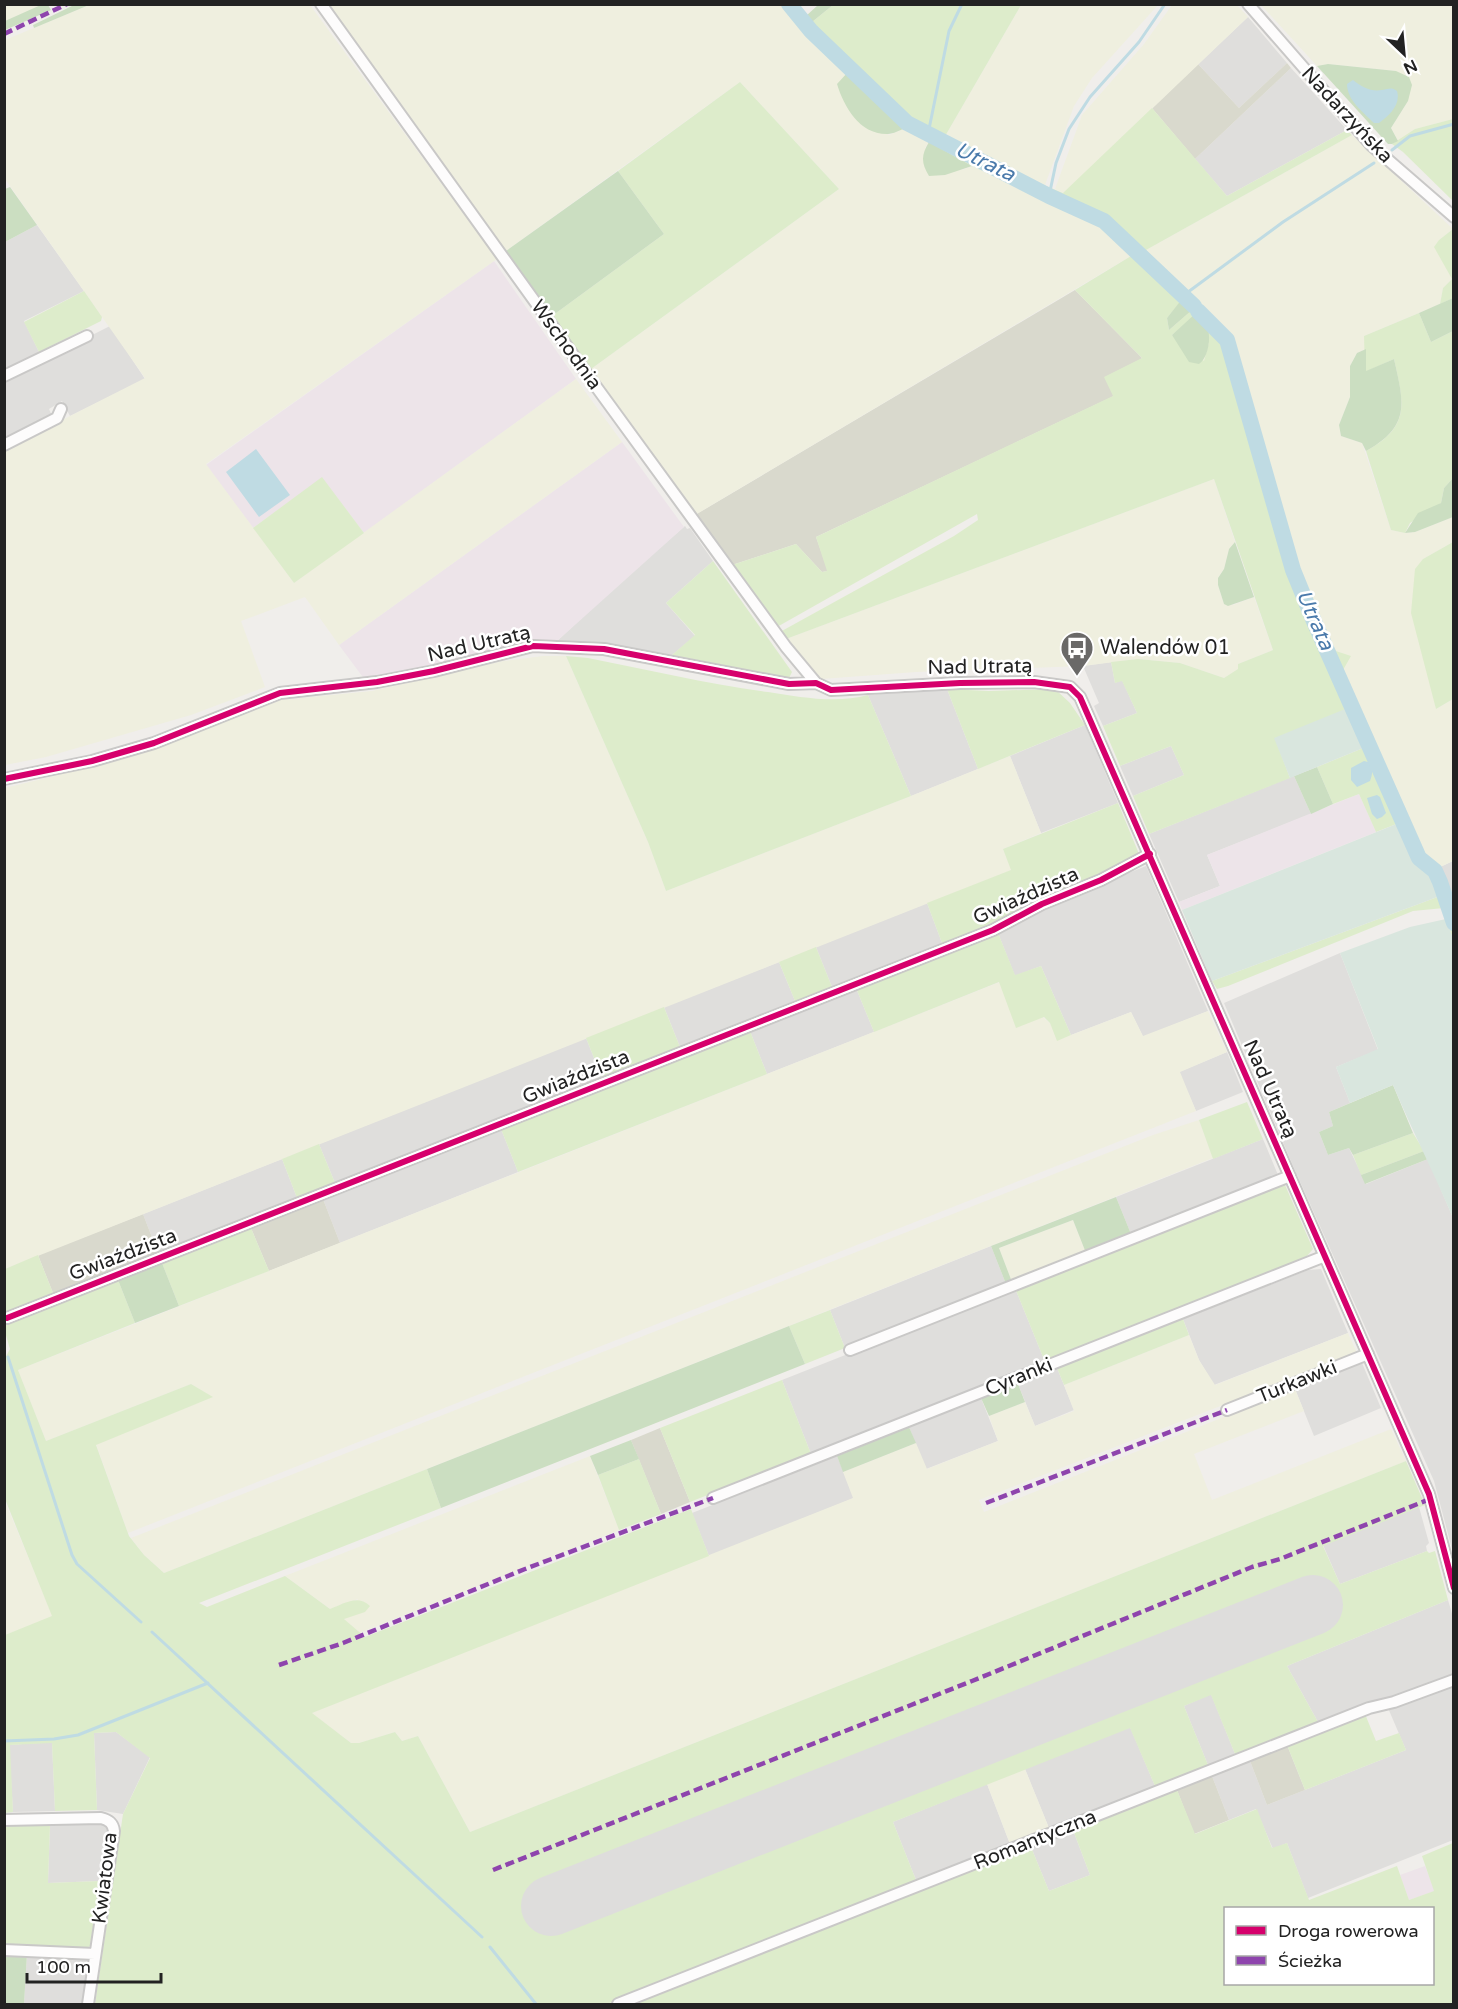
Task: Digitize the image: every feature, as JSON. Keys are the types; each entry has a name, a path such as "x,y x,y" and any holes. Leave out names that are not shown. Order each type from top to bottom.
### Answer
{"street":[{"name":"Wschodnia","path":"321,4 592,381 786,647 816,683"},
{"name":"Nadarzyńska","path":"1248,4 1371,145 1454,217"},
{"path":"4,376 87,336"},
{"path":"4,445 57,418 60,409"},
{"name":"Nad Utratą","path":"4,779 92,761 154,743 280,693 377,682 434,671 533,646 604,650 789,684 816,683 831,690 1034,681 1070,687 1080,698 1150,854 1211,999 1429,1494 1454,1588"},
{"name":"Gwiaździsta","path":"8,1318 993,930 1042,903 1101,880 1150,854"},
{"path":"850,1350 1290,1176"},
{"name":"Cyranki","path":"713,1498 1324,1256"},
{"name":"Turkawki","path":"1227,1410 1368,1354"},
{"name":"Romantyczna","path":"618,2004 1369,1708 1394,1702 1454,1680"},
{"name":"Kwiatowa","path":"4,1820 101,1818 112,1823 114,1831 88,2004"},
{"path":"4,1950 95,1954"}],"shaded area":[{"path":"1248,17 1287,63 1239,108 1198,64"},
{"path":"1287,63 1291,68 1195,159 1152,108 1198,64 1239,108"},
{"path":"1291,68 1347,130 1227,196 1195,159"},
{"path":"37,225 84,291 24,321 39,352 5,370 5,242"},
{"path":"494,261 576,379 364,533 322,478 253,528 206,465"},
{"path":"1075,290 1142,358 1114,396 816,537 828,571 822,572 796,544 732,565 695,515"},
{"path":"110,326 145,379 70,416 62,401 49,409 52,416 5,440 5,379"},
{"path":"622,442 684,527 556,642 534,639 461,661 365,680 339,645"},
{"path":"685,526 687,529 690,528 713,561 666,603 695,636 672,655 595,643 556,642 619,583"},
{"path":"1111,662 1115,683 1122,680 1137,713 1103,726 1094,706 1099,703 1083,666"},
{"path":"947,689 978,769 911,796 868,695"},
{"path":"1350,707 1368,746 1290,778 1274,738"},
{"path":"1085,725 1118,803 1041,833 1010,756"},
{"path":"1171,746 1184,775 1133,796 1120,766"},
{"path":"1294,776 1311,814 1207,855 1220,886 1179,902 1149,834"},
{"path":"1359,794 1376,832 1182,910 1179,902 1220,886 1207,855"},
{"path":"1399,823 1417,861 1434,876 1440,896 1212,981 1182,910"},
{"path":"1453,861 1453,905 1451,906 1442,874 1438,868"},
{"path":"1146,866 1208,1011 1143,1037 1131,1012 1071,1035 1041,966 1015,976 998,933 1030,913"},
{"path":"927,903 942,943 832,987 816,947"},
{"path":"1446,919 1454,941 1453,1218 1393,1085 1350,1103 1336,1067 1378,1049 1340,953 1410,927"},
{"path":"1340,953 1378,1050 1336,1067 1350,1103 1329,1112 1333,1126 1319,1132 1328,1155 1349,1148 1366,1184 1428,1159 1453,1218 1453,1553 1434,1481 1294,1168 1224,1003"},
{"path":"779,962 795,1001 680,1047 664,1007"},
{"path":"856,988 874,1032 767,1074 750,1031"},
{"path":"586,1038 602,1078 335,1183 319,1144"},
{"path":"1227,1052 1243,1092 1196,1111 1179,1072"},
{"path":"501,1129 518,1172 340,1243 323,1199"},
{"path":"1263,1139 1278,1175 1131,1234 1116,1197"},
{"path":"282,1159 297,1198 158,1253 143,1214"},
{"path":"323,1199 340,1243 269,1271 251,1228"},
{"path":"143,1214 158,1253 53,1293 38,1255"},
{"path":"991,1246 1006,1284 845,1348 830,1310"},
{"path":"1321,1269 1348,1333 1214,1385 1199,1360 1183,1319 1308,1270"},
{"path":"1015,1288 1045,1362 811,1454 782,1380"},
{"path":"1362,1363 1381,1408 1314,1436 1295,1389"},
{"path":"1057,1368 1074,1410 1035,1426 1018,1384"},
{"path":"981,1398 998,1441 926,1469 909,1427"},
{"path":"660,1428 690,1502 661,1514 631,1440"},
{"path":"837,1456 854,1498 709,1556 692,1513"},
{"path":"1419,1507 1429,1543 1426,1546 1427,1551 1340,1584 1323,1545"},
{"path":"1448,1600 1453,1617 1453,1674 1392,1699 1372,1701 1318,1722 1287,1666"},
{"path":"1453,1683 1453,1840 1308,1898 1287,1843 1273,1849 1256,1809 1229,1820 1212,1776 1250,1761 1267,1805 1406,1750 1388,1708"},
{"path":"1211,1694 1235,1754 1208,1765 1184,1706"},
{"path":"1130,1727 1155,1786 1049,1828 1025,1769"},
{"path":"116,1732 150,1757 123,1814 97,1810 94,1733"},
{"path":"52,1742 55,1811 13,1812 9,1745"},
{"path":"1287,1745 1305,1790 1267,1805 1250,1761"},
{"path":"1212,1776 1229,1820 1194,1834 1177,1790"},
{"path":"987,1784 1010,1844 916,1880 893,1822"},
{"path":"95,1823 108,1826 100,1881 48,1883 50,1825"},
{"path":"1073,1830 1090,1875 1049,1891 1031,1847"},
{"path":"1425,1866 1435,1891 1409,1900 1400,1875"},
{"path":"27,1954 85,1957 88,1961 82,2004 24,2004"}],"green space":[{"path":"43,4 48,5 51,10 5,30 5,21"},
{"path":"5,5 43,5 5,21"},
{"path":"74,5 89,5 34,28 33,25"},
{"path":"89,5 310,5 497,259 206,464 294,583 576,379 622,442 339,645 305,597 241,621 265,687 191,715 46,757 5,765 5,449 145,378 5,179 5,40"},
{"path":"327,5 785,5 848,72 837,85 889,135 906,128 929,142 925,148 962,170 972,166 1102,226 1136,253 695,515 591,369 839,189 740,82 506,251"},
{"path":"785,5 796,5 812,22 833,5 1021,5 944,138 994,164 1063,193 1152,108 1227,196 1347,130 1352,135 1146,250 1230,339 1298,567 1326,634 1336,651 1351,656 1343,670 1420,849 1442,874 1453,914 1453,941 1444,908 1413,911 1228,986 1217,989 1212,981 1440,896 1434,876 1417,861 1399,823 1376,832 1359,794 1333,804 1317,767 1368,746 1275,738 1290,778 1149,834 1133,796 1184,775 1171,746 1120,766 1103,726 1137,713 1122,681 1115,683 1111,662 1138,659 1180,663 1224,678 1238,669 1238,664 1273,650 1214,479 786,639 780,632 954,536 978,520 977,514 777,627 732,565 796,544 822,572 827,571 816,537 1113,396 1104,377 1142,358 1075,290 1136,253 1102,226 972,166 909,131 807,31","holes":["1182,300 1192,310 1169,330 1167,318","1183,326 1209,343 1204,361 1172,335"]},
{"path":"818,5 833,5 812,22 806,16"},
{"path":"1021,5 1158,5 1092,78 1074,106 1045,185 994,164 944,138"},
{"path":"1172,5 1237,5 1248,17 1064,193 1055,189 1082,115 1144,44"},
{"path":"1261,5 1453,5 1453,119 1415,129 1398,141 1391,128 1408,101 1396,71 1328,64 1317,66"},
{"path":"1328,64 1396,71 1409,77 1412,85 1408,101 1391,128 1398,141 1388,144 1317,66"},
{"path":"848,72 906,128 888,134 869,130 861,125 844,102 837,84"},
{"path":"740,82 839,189 591,369 552,316 664,234 618,171"},
{"path":"1453,119 1453,201 1392,144 1415,129"},
{"path":"1352,135 1453,229 1439,240 1452,279 1443,288 1440,304 1364,336 1366,349 1357,353 1350,366 1350,397 1339,425 1341,436 1362,443 1391,530 1405,533 1415,532 1453,517 1453,542 1423,559 1436,709 1453,699 1453,861 1438,868 1420,849 1343,670 1342,653 1336,651 1325,634 1298,567 1146,250"},
{"path":"929,142 972,166 945,175 929,176 923,159"},
{"path":"618,171 664,234 552,316 506,251"},
{"path":"10,187 37,225 5,242 5,189"},
{"path":"1453,229 1453,298 1440,304 1443,288 1452,279 1434,247"},
{"path":"84,291 102,317 101,321 39,352 24,322"},
{"path":"1453,298 1453,331 1431,342 1419,313"},
{"path":"1182,299 1192,310 1169,330 1167,318"},
{"path":"1196,313 1205,323 1209,334 1207,351 1199,364 1189,362 1172,335"},
{"path":"1419,313 1431,342 1453,331 1453,478 1444,488 1441,503 1410,523 1405,533 1391,530 1366,451 1381,442 1397,423 1401,412 1398,375 1394,359 1365,372 1364,336"},
{"path":"1366,349 1366,371 1394,359 1400,388 1401,412 1391,432 1381,442 1366,451 1362,443 1341,436 1339,425 1350,397 1350,366 1357,353"},
{"path":"322,477 364,533 294,583 253,528"},
{"path":"1453,478 1453,517 1415,532 1405,533 1418,513 1441,503 1444,488"},
{"path":"1214,479 1235,542 1229,549 1224,569 1218,578 1224,604 1233,605 1254,597 1273,650 1238,664 1239,669 1224,678 1180,663 1138,659 1083,666 916,672 821,679 786,639"},
{"path":"1235,542 1254,597 1228,606 1224,604 1218,578 1224,569 1229,549"},
{"path":"1453,542 1453,699 1436,709 1411,613 1415,569 1423,559"},
{"path":"713,561 792,672 789,678 672,655 695,635 666,603"},
{"path":"543,656 566,656 648,842 666,891 1010,756 1041,833 1003,849 1012,870 5,1269 5,788 131,757 281,700 372,691 503,661"},
{"path":"566,656 588,658 678,677 805,698 843,699 868,695 911,796 666,891 648,842"},
{"path":"947,689 989,691 1055,689 1070,703 1085,725 978,769"},
{"path":"1317,767 1333,804 1311,814 1294,776"},
{"path":"1118,803 1139,854 1122,866 981,929 942,943 927,903 1011,870 1003,849"},
{"path":"998,933 1015,975 1041,966 1071,1035 1057,1041 1050,1023 1044,1017 1016,1028 999,982 874,1032 856,988"},
{"path":"816,947 832,987 795,1001 779,962"},
{"path":"1000,982 1050,1023 1058,1040 1131,1012 1143,1036 1208,1011 1227,1052 1180,1072 1196,1111 128,1533 96,1444 212,1397 191,1384 46,1441 18,1370"},
{"path":"664,1007 680,1047 602,1078 586,1038"},
{"path":"750,1031 767,1074 518,1172 501,1129"},
{"path":"1393,1085 1413,1133 1353,1155 1349,1148 1328,1155 1319,1132 1333,1126 1329,1112"},
{"path":"1247,1102 1263,1139 1213,1159 1199,1120"},
{"path":"1199,1120 1213,1158 164,1573 144,1555 131,1538 1153,1135"},
{"path":"1413,1133 1424,1151 1361,1175 1353,1155"},
{"path":"319,1144 335,1183 297,1198 282,1159"},
{"path":"1424,1151 1428,1159 1365,1184 1361,1175"},
{"path":"1280,1184 1285,1185 1313,1249 1307,1256 1045,1362 1015,1288"},
{"path":"1116,1197 1131,1234 1086,1253 1073,1220 999,1248 1012,1282 1006,1284 991,1246"},
{"path":"1073,1220 1086,1253 1012,1282 999,1248"},
{"path":"251,1228 269,1271 179,1306 162,1263"},
{"path":"38,1255 53,1293 5,1313 5,1269"},
{"path":"162,1263 179,1306 135,1323 118,1280"},
{"path":"118,1280 135,1323 18,1370 46,1441 191,1384 213,1397 96,1445 129,1536 144,1555 164,1573 427,1469 441,1508 199,1603 207,1607 285,1576 330,1609 355,1600 365,1602 370,1606 365,1612 344,1619 365,1637 691,1509 709,1556 312,1713 351,1743 359,1743 395,1732 402,1741 418,1736 470,1832 1406,1461 1425,1505 1323,1546 1340,1584 1427,1551 1429,1553 1435,1551 1448,1600 1287,1666 1318,1722 1235,1754 1211,1695 1184,1706 1208,1765 1155,1786 1130,1728 893,1822 916,1880 607,2004 95,2004 123,1814 150,1758 116,1732 94,1733 97,1810 55,1811 52,1743 10,1745 13,1812 5,1813 5,1635 52,1616 5,1499 4,1360 10,1349 5,1325"},
{"path":"830,1310 845,1348 805,1364 789,1326"},
{"path":"1183,1319 1189,1335 1064,1385 1057,1368"},
{"path":"789,1326 805,1364 441,1508 427,1469"},
{"path":"1348,1333 1357,1353 979,1500 984,1512 1295,1389 1304,1411 1194,1454 1212,1500 1391,1429 1406,1461 470,1832 418,1736 402,1741 395,1732 359,1743 351,1743 311,1713 853,1498 843,1472 916,1443 927,1469 998,1441 989,1416 1025,1402 1035,1426 1074,1411 1064,1385 1189,1335 1199,1360 1215,1385"},
{"path":"782,1380 811,1454 690,1502 660,1428"},
{"path":"1018,1384 1025,1402 989,1416 981,1398"},
{"path":"909,1427 916,1443 843,1472 837,1456"},
{"path":"631,1440 639,1459 598,1475 590,1456"},
{"path":"590,1456 619,1530 359,1633 344,1619 358,1599 330,1609 285,1576"},
{"path":"639,1459 661,1514 619,1530 598,1475"},
{"path":"4,1499 53,1617 5,1635 4,1635"},
{"path":"1365,1714 1376,1741 1399,1733 1406,1750 1305,1790 1287,1745"},
{"path":"1025,1769 1049,1828 1010,1844 987,1784"},
{"path":"1177,1790 1195,1834 1257,1809 1272,1848 1287,1843 1309,1900 1397,1866 1409,1900 1434,1891 1422,1856 1453,1843 1453,2004 635,2004 1031,1847 1049,1891 1090,1875 1073,1830"},
{"path":"50,1825 48,1883 100,1881 90,1946 85,1949 5,1945 4,1826"},
{"path":"4,1953 27,1954 24,2004 5,2004"}],"water":[{"path":"1353,80 1370,90 1397,91 1396,105 1391,113 1379,123 1374,123 1350,95 1347,84"},
{"path":"256,449 290,495 259,517 226,472"},
{"path":"1364,761 1371,766 1371,778 1370,781 1357,787 1351,780 1351,768"},
{"path":"1377,795 1386,813 1377,819 1372,814 1367,798"}],"waterway":[{"name":"Utrata","path":"789,4 811,31 907,123 1049,196 1104,221 1194,306"},
{"path":"928,134 949,31 962,4"},
{"path":"1049,196 1056,163 1069,129 1090,97 1139,42 1165,4"},
{"path":"1392,150 1410,136 1454,124"},
{"path":"1184,295 1283,222 1374,163"},
{"name":"Utrata","path":"1198,311 1227,340 1293,570 1419,858 1435,871 1454,923"},
{"path":"8,1357 72,1555 77,1564 141,1622"},
{"path":"152,1632 482,1937"},
{"path":"4,1741 54,1739 78,1735 208,1683"},
{"path":"490,1947 536,2004"}],"runway":[{"path":"551,1906 1313,1605"}],"marked path":[{"path":"4,34 67,4"},
{"path":"986,1503 1227,1410"},
{"path":"279,1665 343,1643 525,1569 713,1498"},
{"path":"493,1870 972,1681 1252,1567 1280,1559 1430,1499"}],"cycle path":[{"path":"4,779 92,761 154,743 280,693 377,682 434,671 533,646 604,649 789,684 816,683 831,690 960,683 1034,682 1070,687 1080,697 1429,1494 1454,1588"},
{"path":"7,1318 993,930 1042,904 1101,880 1150,854"}],"place":[{"name":"Walendów 01","path":"1077,677"}]}
